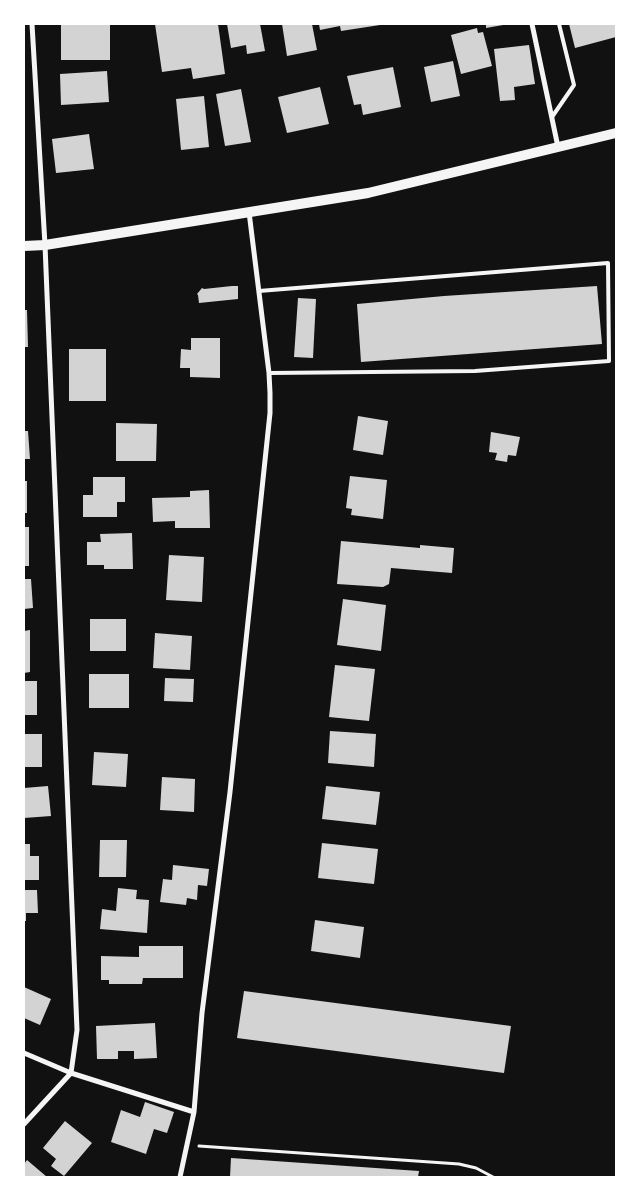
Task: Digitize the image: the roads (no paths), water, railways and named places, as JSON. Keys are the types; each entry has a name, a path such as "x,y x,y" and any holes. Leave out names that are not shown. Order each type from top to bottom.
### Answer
{"main road":[{"path":"24,246 45,245 368,193 616,133"}],"street":[{"path":"24,1124 71,1073 77,1030 45,245 32,24"},
{"path":"532,24 558,147"},
{"path":"180,1177 194,1112 202,1013 230,792 270,413 269,373 249,212"},
{"path":"24,1053 71,1073 194,1112"}],"lane":[{"path":"552,117 574,85 559,24"},
{"path":"259,291 608,263 609,361 476,371 269,373"}]}
